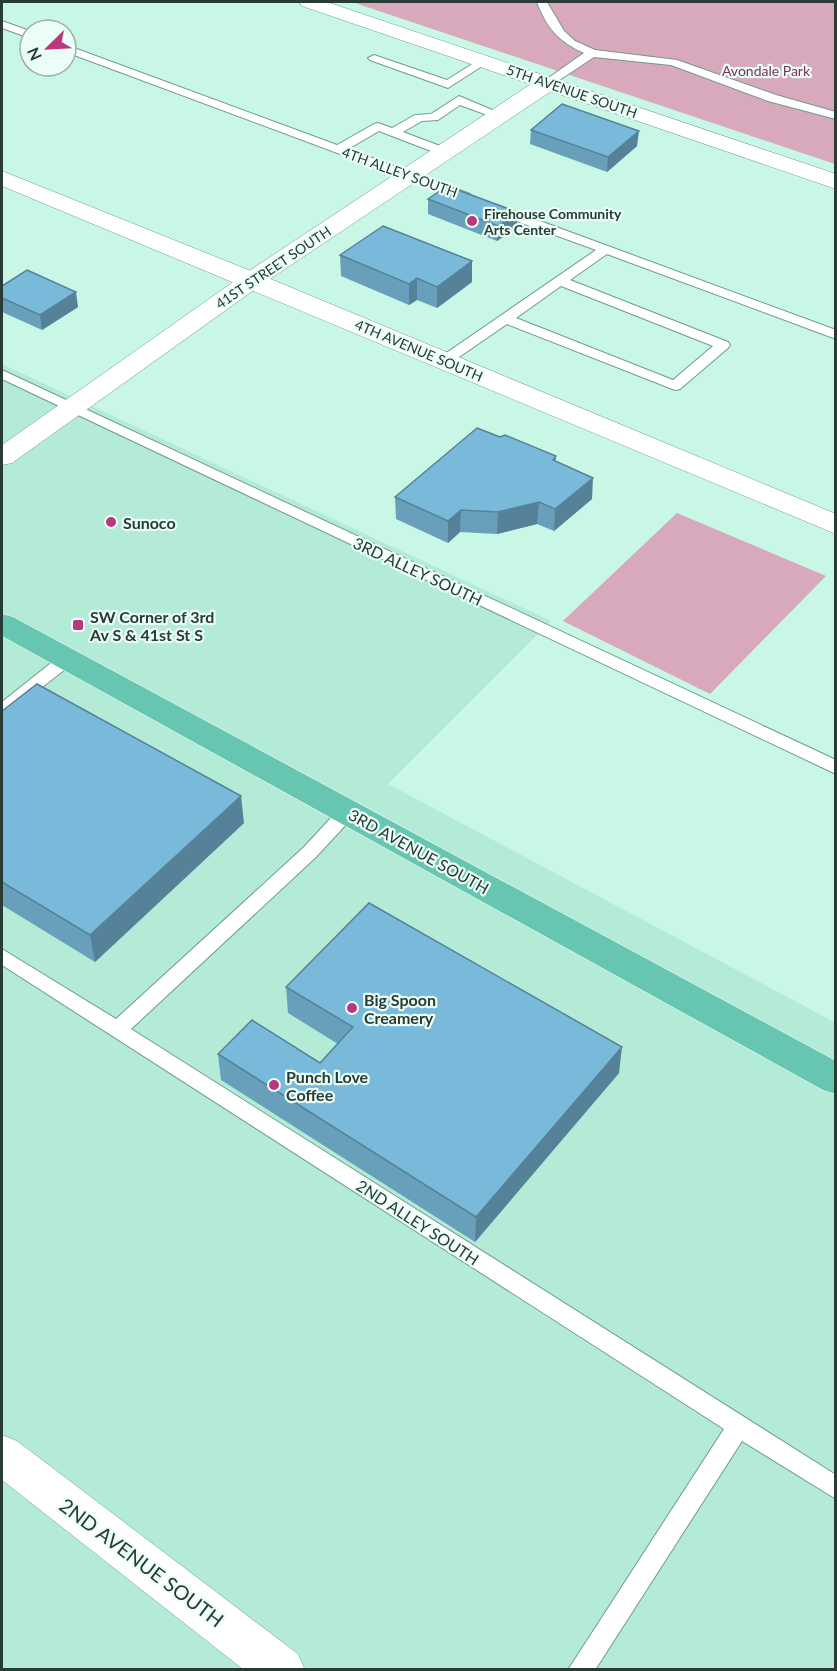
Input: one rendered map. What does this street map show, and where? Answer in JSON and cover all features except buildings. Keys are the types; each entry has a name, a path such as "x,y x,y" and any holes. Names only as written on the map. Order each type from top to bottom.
{"main road":[{"name":"3RD AVENUE SOUTH","path":"2,624 836,1079"}],"street":[{"name":"5TH AVENUE SOUTH","path":"309,2 836,182"},
{"name":"41ST STREET SOUTH","path":"2,458 252,280 548,82"},
{"name":"4TH AVENUE SOUTH","path":"2,178 252,280 836,525"},
{"name":"2ND AVENUE SOUTH","path":"2,1455 282,1670"}],"lane":[{"path":"542,2 559,33 571,43 592,52 620,58 673,62 772,98 836,116"},
{"path":"2,24 18,30"},
{"name":"4TH ALLEY SOUTH","path":"78,52 836,335"},
{"path":"548,82 592,52"},
{"path":"374,58 448,84 459,95 459,100"},
{"path":"448,84 484,61"},
{"path":"394,132 419,118 434,117 459,100"},
{"path":"459,100 498,115"},
{"path":"338,149 378,127 444,152"},
{"path":"444,361 606,249"},
{"path":"505,318 675,386 723,345 560,281"},
{"name":"3RD ALLEY SOUTH","path":"2,374 836,768"},
{"path":"2,710 67,659"},
{"path":"117,1030 310,852 347,812"},
{"name":"2ND ALLEY SOUTH","path":"2,956 836,1488"},
{"path":"580,1670 739,1426"}],"shaded area":[{"path":"2,364 551,621 388,784 836,1023 835,1669 2,1670"}],"green space":[{"name":"Avondale Park","path":"352,2 835,2 835,164"},
{"path":"677,513 826,576 710,694 563,621"}],"place":[{"name":"Firehouse Community Arts Center","path":"472,221"},
{"name":"Sunoco","path":"111,522"},
{"name":"SW Corner of 3rd Av S & 41st St S","path":"78,625"},
{"name":"Big Spoon Creamery","path":"352,1008"},
{"name":"Punch Love Coffee","path":"274,1085"}]}
